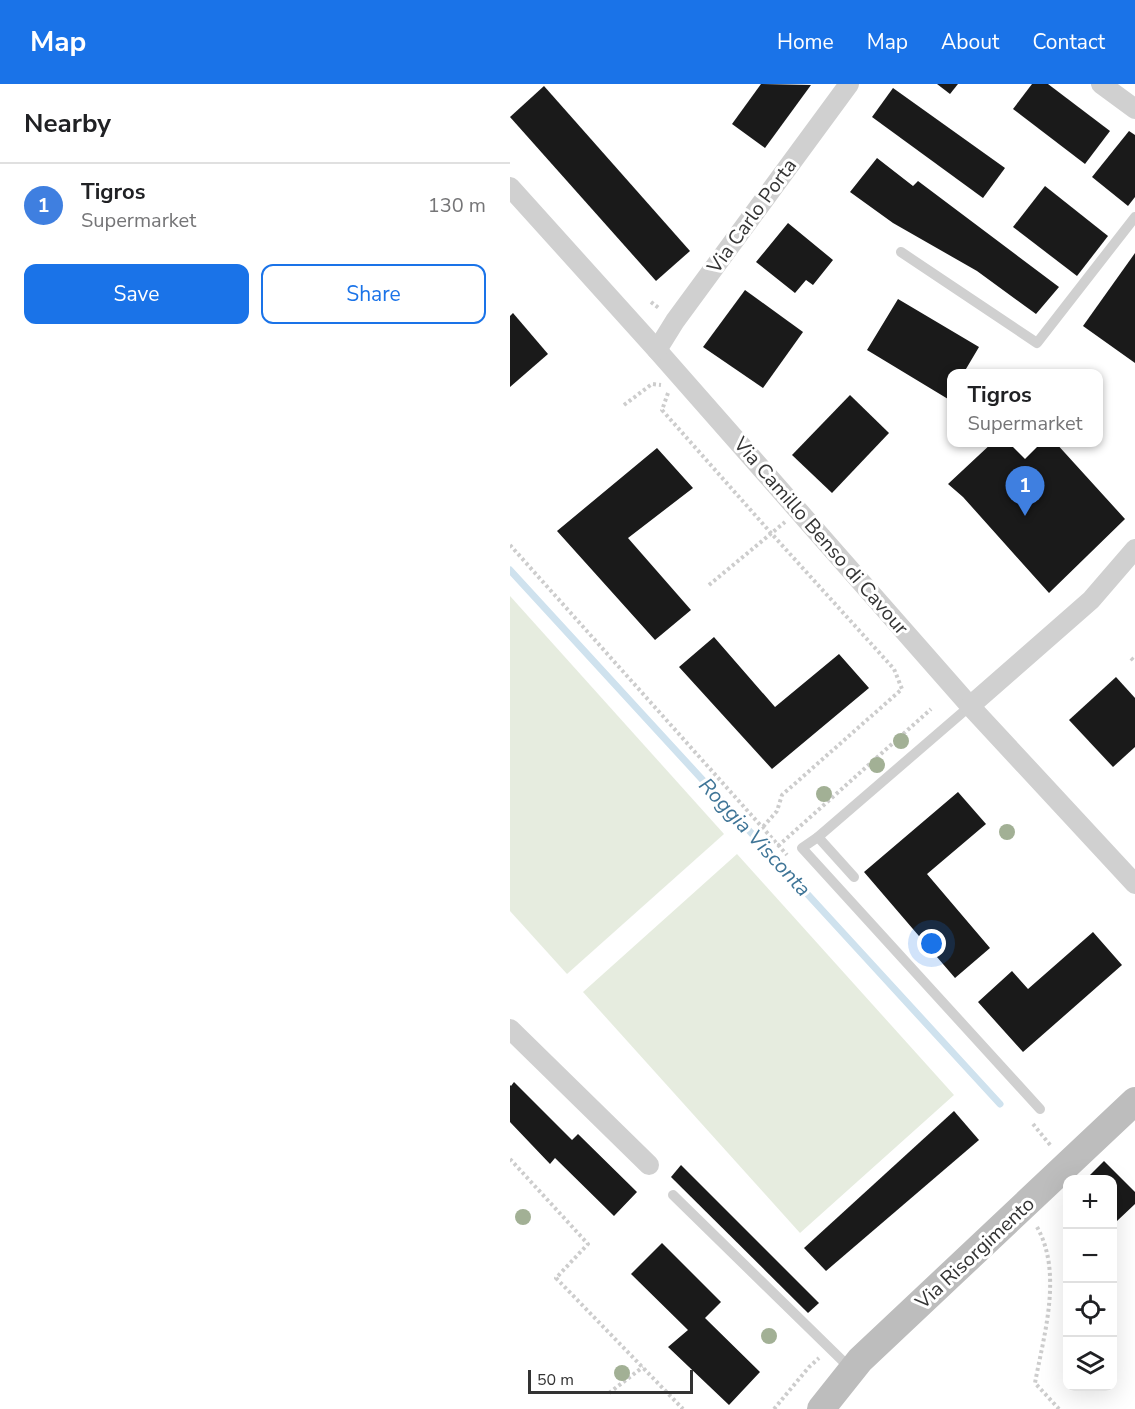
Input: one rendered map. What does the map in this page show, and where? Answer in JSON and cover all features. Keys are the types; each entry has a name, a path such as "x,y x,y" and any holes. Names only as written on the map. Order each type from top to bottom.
{"street":[{"name":"Via Carlo Porta","path":"657,350 675,321 849,84"},
{"path":"1101,84 1135,109"},
{"name":"Via Camillo Benso di Cavour","path":"510,187 657,350 970,706 1135,884"},
{"path":"970,706 1091,600 1135,549"},
{"path":"510,1029 649,1165"},
{"name":"Via Risorgimento","path":"821,1409 860,1360 1135,1101"}],"lane":[{"path":"901,252 1036,343 1135,217"},
{"path":"970,706 818,837 802,848 1040,1109"},
{"path":"818,837 854,877"},
{"path":"674,1195 852,1370"}],"path":[{"path":"624,405 652,384 666,385 669,391 663,410 894,669 902,689 782,795 777,811 762,828"},
{"path":"709,585 798,511"},
{"path":"1131,658 1135,663"},
{"path":"778,846 931,709"},
{"path":"510,1159 588,1244 556,1278 683,1409"},
{"path":"1025,1207 1046,1249 1049,1268 1050,1290 1035,1383 1059,1409"},
{"path":"774,1409 808,1367 830,1348"},
{"path":"609,1393 644,1367"}],"shaded area":[{"path":"510,596 724,834 567,974 510,911"},
{"path":"737,854 954,1095 800,1233 583,992"}],"building":[{"path":"761,84 811,85 765,148 732,124"},
{"path":"937,84 958,84 950,94"},
{"path":"1032,84 1048,84 1110,131 1085,164 1013,109"},
{"path":"544,86 690,251 656,281 510,117"},
{"path":"893,88 1005,168 983,198 872,117"},
{"path":"1129,131 1135,135 1135,197 1128,206 1092,177"},
{"path":"877,158 913,186 918,181 1059,287 1036,314 977,271 893,223 850,192"},
{"path":"1045,186 1108,236 1077,276 1013,227"},
{"path":"788,223 833,260 813,285 806,280 795,293 756,262"},
{"path":"1135,253 1135,363 1083,326"},
{"path":"745,290 803,332 763,388 703,347"},
{"path":"898,299 979,347 966,369 947,369 947,398 867,350"},
{"path":"513,313 548,354 510,387 510,316"},
{"path":"850,395 889,433 832,493 792,455"},
{"path":"988,447 1060,447 1125,519 1049,593 963,497 948,484"},
{"path":"657,448 693,488 628,538 691,610 655,640 557,531"},
{"path":"714,637 775,707 839,654 869,688 772,769 679,667"},
{"path":"1116,677 1135,698 1135,747 1113,767 1069,720"},
{"path":"958,792 986,824 927,874 990,948 955,978 864,872"},
{"path":"1093,932 1122,965 1023,1052 978,1002 1012,971 1028,989"},
{"path":"514,1082 572,1140 578,1134 637,1192 614,1216 555,1158 550,1164 510,1122 510,1085"},
{"path":"954,1111 979,1140 826,1271 804,1248"},
{"path":"1104,1161 1135,1192 1135,1204 1117,1221 1117,1175 1090,1175"},
{"path":"681,1165 819,1303 808,1313 671,1177"},
{"path":"662,1243 721,1302 705,1318 760,1372 729,1405 668,1347 688,1330 631,1274"}],"waterway":[{"name":"Roggia Visconta","path":"510,570 1000,1104"}],"place":[{"name":"Tigros","path":"1025,516"}]}
